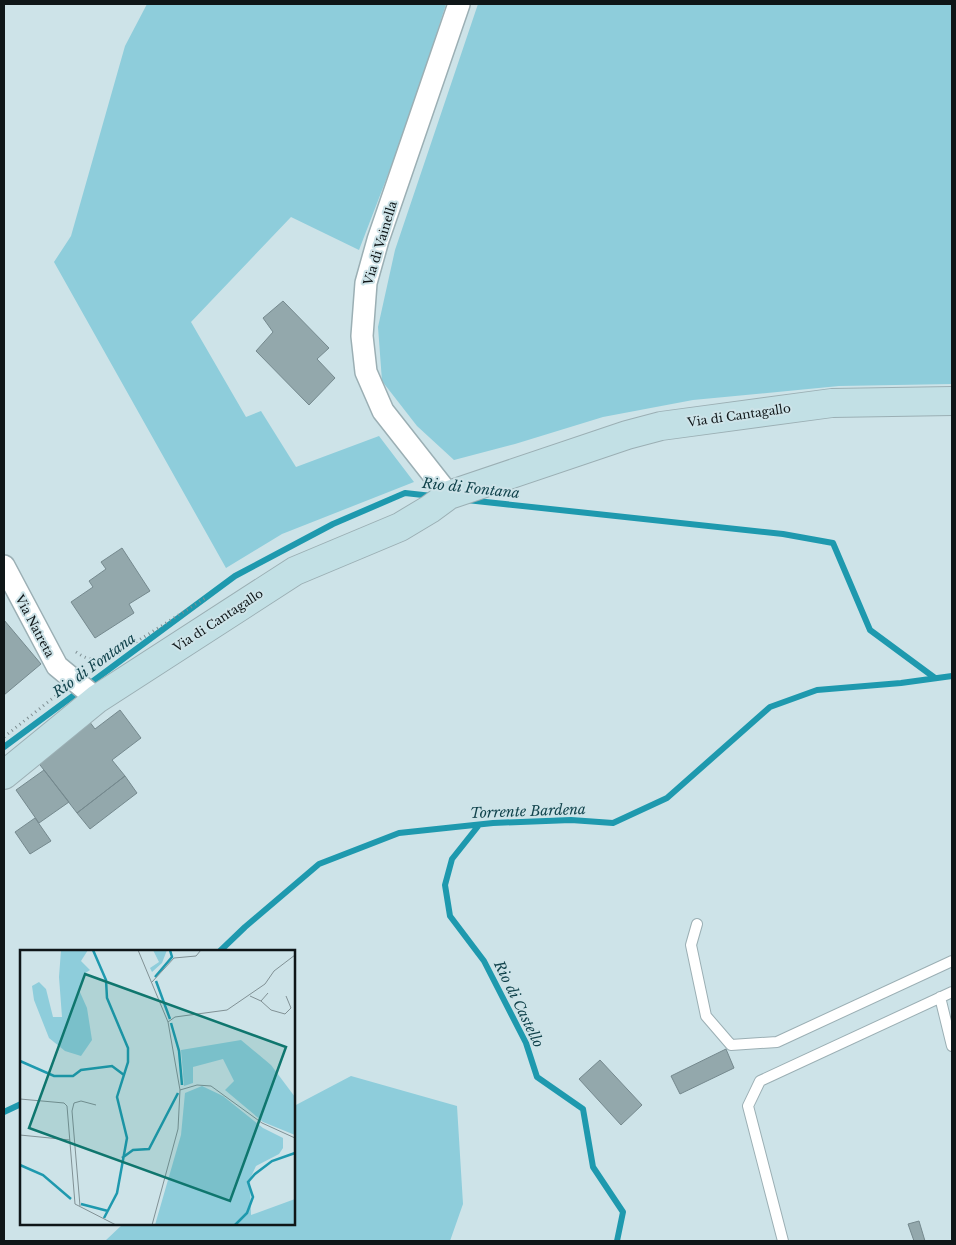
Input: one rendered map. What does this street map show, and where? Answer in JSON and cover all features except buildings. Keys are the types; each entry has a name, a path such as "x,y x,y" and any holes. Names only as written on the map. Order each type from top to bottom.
{"street":[{"name":"Via di Vainella","path":"440,502 383,411 366,372 362,336 366,283 378,240 459,4"},
{"name":"Via di Cantagallo","path":"4,775 96,698 294,570 400,527 440,502 532,466 661,426 832,403 952,400"},
{"name":"Via Natreta","path":"4,566 57,666 96,698"}],"lane":[{"path":"696,924 691,945 706,1016 731,1045 777,1042 952,962"},
{"path":"783,1241 748,1106 760,1081 952,992"},
{"path":"940,997 952,1046"}],"shaded area":[{"path":"147,4 446,4 409,120 359,250 291,217 191,322 246,417 261,411 296,467 379,436 414,482 282,534 226,568 54,262 71,236 125,46"},
{"path":"478,4 952,4 952,384 839,386 693,400 603,417 515,444 454,460 417,426 382,381 378,327 395,250"},
{"path":"351,1076 457,1106 463,1204 450,1241 105,1241 122,1225 295,1225 295,1105"}],"waterway":[{"name":"Rio di Fontana","path":"4,747 235,576 333,524 405,493 432,496"},
{"name":"Rio di Fontana","path":"467,500 783,534 833,543 870,630 935,678"},
{"name":"Torrente Bardena","path":"221,950 319,864 399,833 493,823 571,820 613,823 667,798 770,707 817,690 901,683 952,676"},
{"name":"Rio di Castello","path":"479,825 452,859 445,885 450,916 484,961 526,1043 537,1077 583,1109 593,1167 623,1212 617,1241"},
{"name":"Torrente Bardena","path":"4,1112 20,1104"}]}
